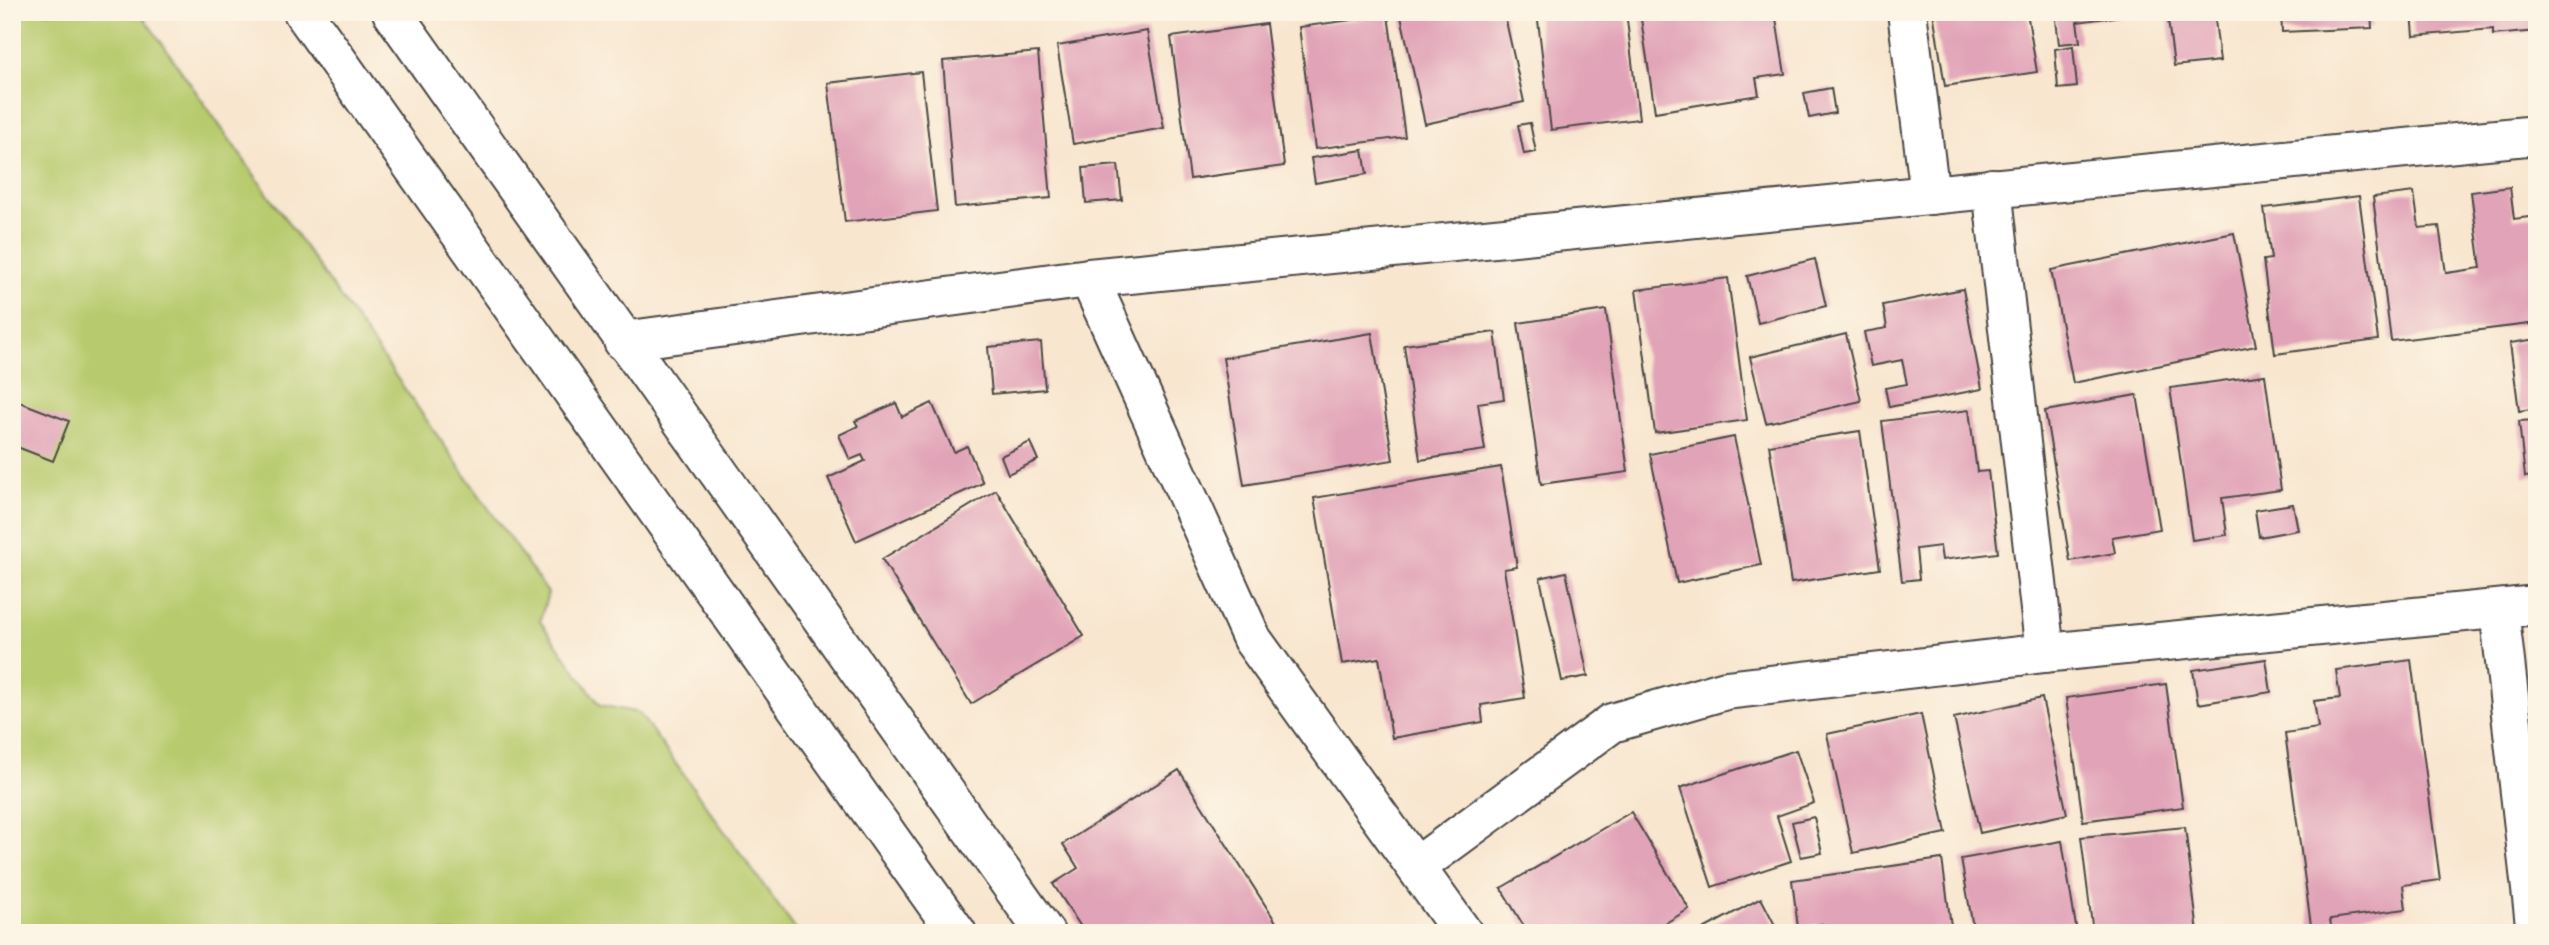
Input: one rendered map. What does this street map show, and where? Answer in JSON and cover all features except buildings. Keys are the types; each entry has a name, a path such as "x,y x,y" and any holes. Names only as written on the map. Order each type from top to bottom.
{"street":[{"path":"303,12 957,933"},
{"path":"392,12 1045,933"},
{"path":"1907,12 1930,195"},
{"path":"623,341 1089,278 2537,135"},
{"path":"1992,188 2045,653"},
{"path":"1089,278 1252,639 1463,933"},
{"path":"1416,867 1612,723 1726,690 2045,653 2537,605"},
{"path":"2499,609 2536,933"}],"green space":[{"path":"12,12 140,12 548,593 540,621 600,705 639,713 798,933 12,933"}]}
